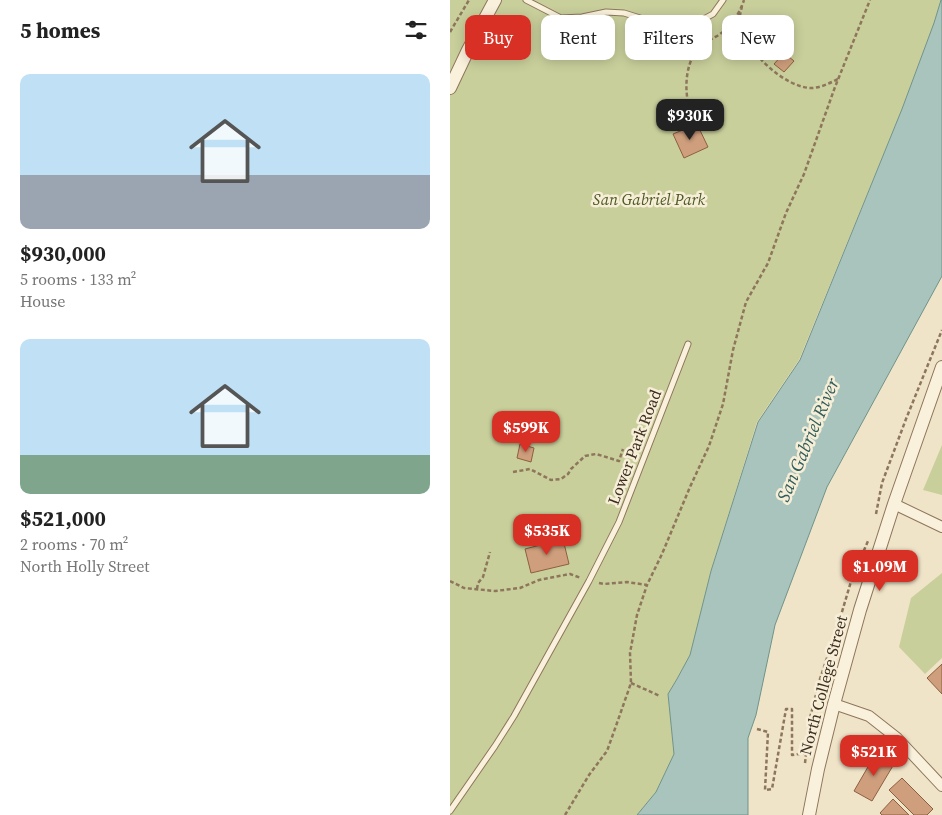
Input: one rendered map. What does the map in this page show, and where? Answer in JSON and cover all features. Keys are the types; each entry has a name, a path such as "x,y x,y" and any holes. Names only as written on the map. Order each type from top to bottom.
{"street":[{"path":"450,88 495,0"},
{"name":"North College Street","path":"810,815 818,769 860,610 894,504 942,367"},
{"path":"894,504 942,526"},
{"path":"834,704 869,716 897,738 942,786"}],"lane":[{"path":"526,0 561,18 582,17 606,12 624,13 672,28 691,26 713,14 723,0"},
{"name":"Lower Park Road","path":"450,811 514,716 589,581 619,522 688,344"}],"path":[{"path":"450,32 469,0"},
{"path":"693,122 688,106 686,87 688,68 695,49 729,27 736,18 744,0"},
{"path":"565,815 606,751 617,723 631,683 630,653 636,615 647,585 708,446 722,404 746,302 768,263 870,0"},
{"path":"742,6 740,21 746,39 760,59 773,71 797,86 812,88 838,79"},
{"path":"513,472 530,469 552,480 562,479 585,456 596,454 619,461 624,449"},
{"path":"477,589 490,552"},
{"path":"450,581 464,588 495,591 520,588 539,580 570,574 582,578"},
{"path":"599,583 627,582 647,585"},
{"path":"631,683 660,696"},
{"path":"757,729 768,732 765,790 772,789 786,709 792,709 792,755 807,753"}],"green space":[{"name":"San Gabriel Park","path":"450,0 941,0 902,109 799,360 757,422 711,571 690,655 668,694 674,754 656,792 637,815 450,815"},
{"path":"942,445 942,495 923,490"},
{"path":"942,573 942,658 925,674 899,647 911,598"}],"water":[{"name":"San Gabriel River","path":"941,0 942,276 827,487 775,625 756,715 748,738 748,815 637,815 656,792 674,754 668,694 690,655 711,571 758,422 800,360 902,109"}],"building":[{"path":"778,60 794,61 784,72 774,64"},
{"path":"697,124 708,147 684,158 673,134"},
{"path":"520,444 534,448 531,462 517,458"},
{"path":"563,539 569,564 531,573 525,549"},
{"path":"942,664 942,694 927,678"},
{"path":"876,753 894,764 872,801 854,791"},
{"path":"902,778 933,809 927,815 914,815 889,790"},
{"path":"893,799 909,815 882,815 880,813"}]}
